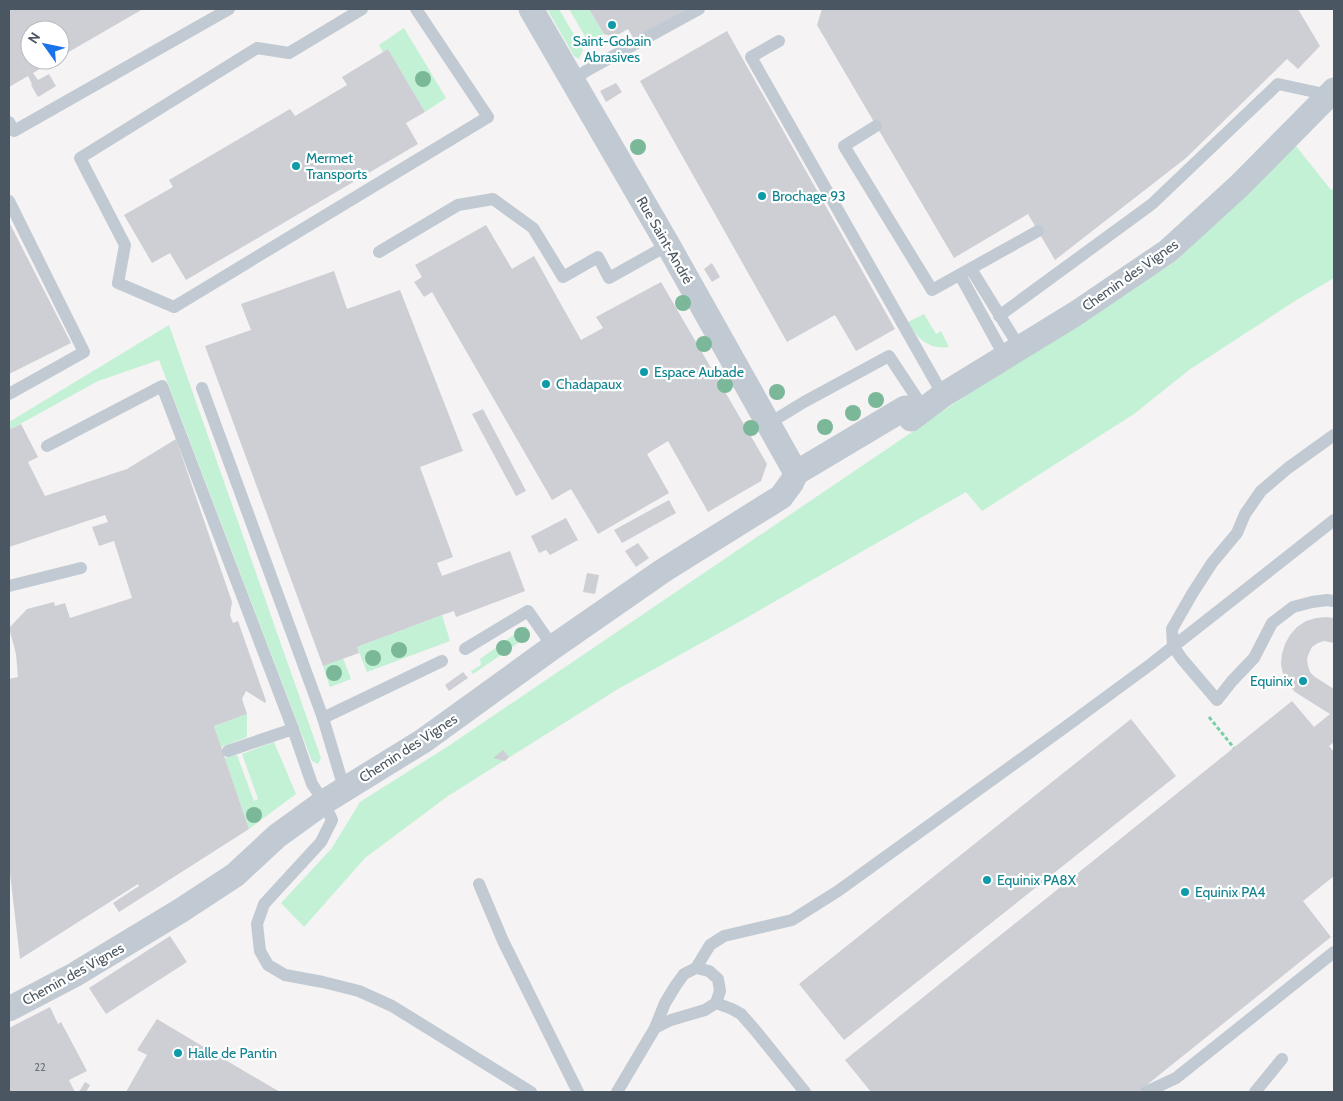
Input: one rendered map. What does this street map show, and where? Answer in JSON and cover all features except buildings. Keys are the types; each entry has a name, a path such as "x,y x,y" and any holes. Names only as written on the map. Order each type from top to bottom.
{"street":[{"name":"Rue Saint-André","path":"531,9 668,245 796,473"},
{"name":"Chemin des Vignes","path":"10,1006 74,975 180,911 235,875 277,836 324,802 423,741 664,570 781,497 796,473 905,408 934,402 1074,314 1168,251 1239,186 1332,93"}],"lane":[{"path":"9,122 14,131 229,9"},
{"path":"362,9 289,53 257,48 80,158 125,245 118,283 174,307 488,117 416,9"},
{"path":"573,80 699,9"},
{"path":"779,40 751,57 934,402"},
{"path":"999,316 1152,204 1278,84 1332,93"},
{"path":"876,126 844,146 932,290 1038,231"},
{"path":"379,252 458,204 493,199 533,228 563,277 598,257 609,278 668,245"},
{"path":"9,201 84,352 9,394"},
{"path":"966,272 999,316 1012,353"},
{"path":"966,272 1012,353"},
{"path":"768,424 804,402 889,356 934,402"},
{"path":"47,446 162,386 293,729 312,784 324,802 332,820 321,842 264,904 257,924 260,951 268,964 285,974 359,991 392,1006 531,1092"},
{"path":"202,388 323,718 346,789"},
{"path":"1334,435 1288,468 1261,491 1245,514 1237,533 1212,563 1172,629 1174,646 1182,659 1217,700 1254,658 1272,623 1293,607 1312,602 1334,601"},
{"path":"617,1092 655,1028 665,1003 676,985 684,974 696,968 710,945 724,936 792,920 838,891 1174,646 1334,520"},
{"path":"9,586 81,568"},
{"path":"465,649 528,611 553,647"},
{"path":"323,718 442,661"},
{"path":"228,751 293,729"},
{"path":"479,884 503,941 578,1092"},
{"path":"1146,1092 1176,1078 1334,952"},
{"path":"655,1028 672,1020 705,1010 716,1003 720,991 718,979 709,971 696,968"},
{"path":"716,1003 741,1014 805,1092"},
{"path":"1255,1092 1282,1059"}],"green space":[{"path":"547,9 559,9 583,50 579,59 574,56"},
{"path":"569,9 589,9 604,34 589,43"},
{"path":"404,28 446,98 425,112 388,49 383,52 379,45"},
{"path":"1296,146 1331,190 1334,188 1334,278 1298,299 1189,370 1134,414 982,511 966,492 618,689 448,796 365,858 304,927 281,903 332,848 360,802 450,745 977,388 1176,261"},
{"path":"924,314 936,334 941,331 949,347 930,345 916,334 908,322"},
{"path":"169,325 321,758 318,764 312,761 159,360 98,381 11,429 9,422"},
{"path":"442,615 450,641 367,672 357,647"},
{"path":"526,626 530,635 473,674 471,671 481,665 480,659"},
{"path":"343,658 351,679 330,687 323,666"},
{"path":"247,714 247,737 221,747 214,726"},
{"path":"274,742 296,794 249,829 225,758 237,755 254,801 258,799 242,754"}],"place":[{"name":"Saint-Gobain Abrasives","path":"612,25"},
{"name":"Mermet Transports","path":"296,166"},
{"name":"Brochage 93","path":"762,196"},
{"name":"Espace Aubade","path":"644,372"},
{"name":"Chadapaux","path":"546,384"},
{"name":"Equinix","path":"1303,681"},
{"name":"Equinix PA8X","path":"987,880"},
{"name":"Equinix PA4","path":"1185,892"},
{"name":"Halle de Pantin","path":"178,1053"}]}
